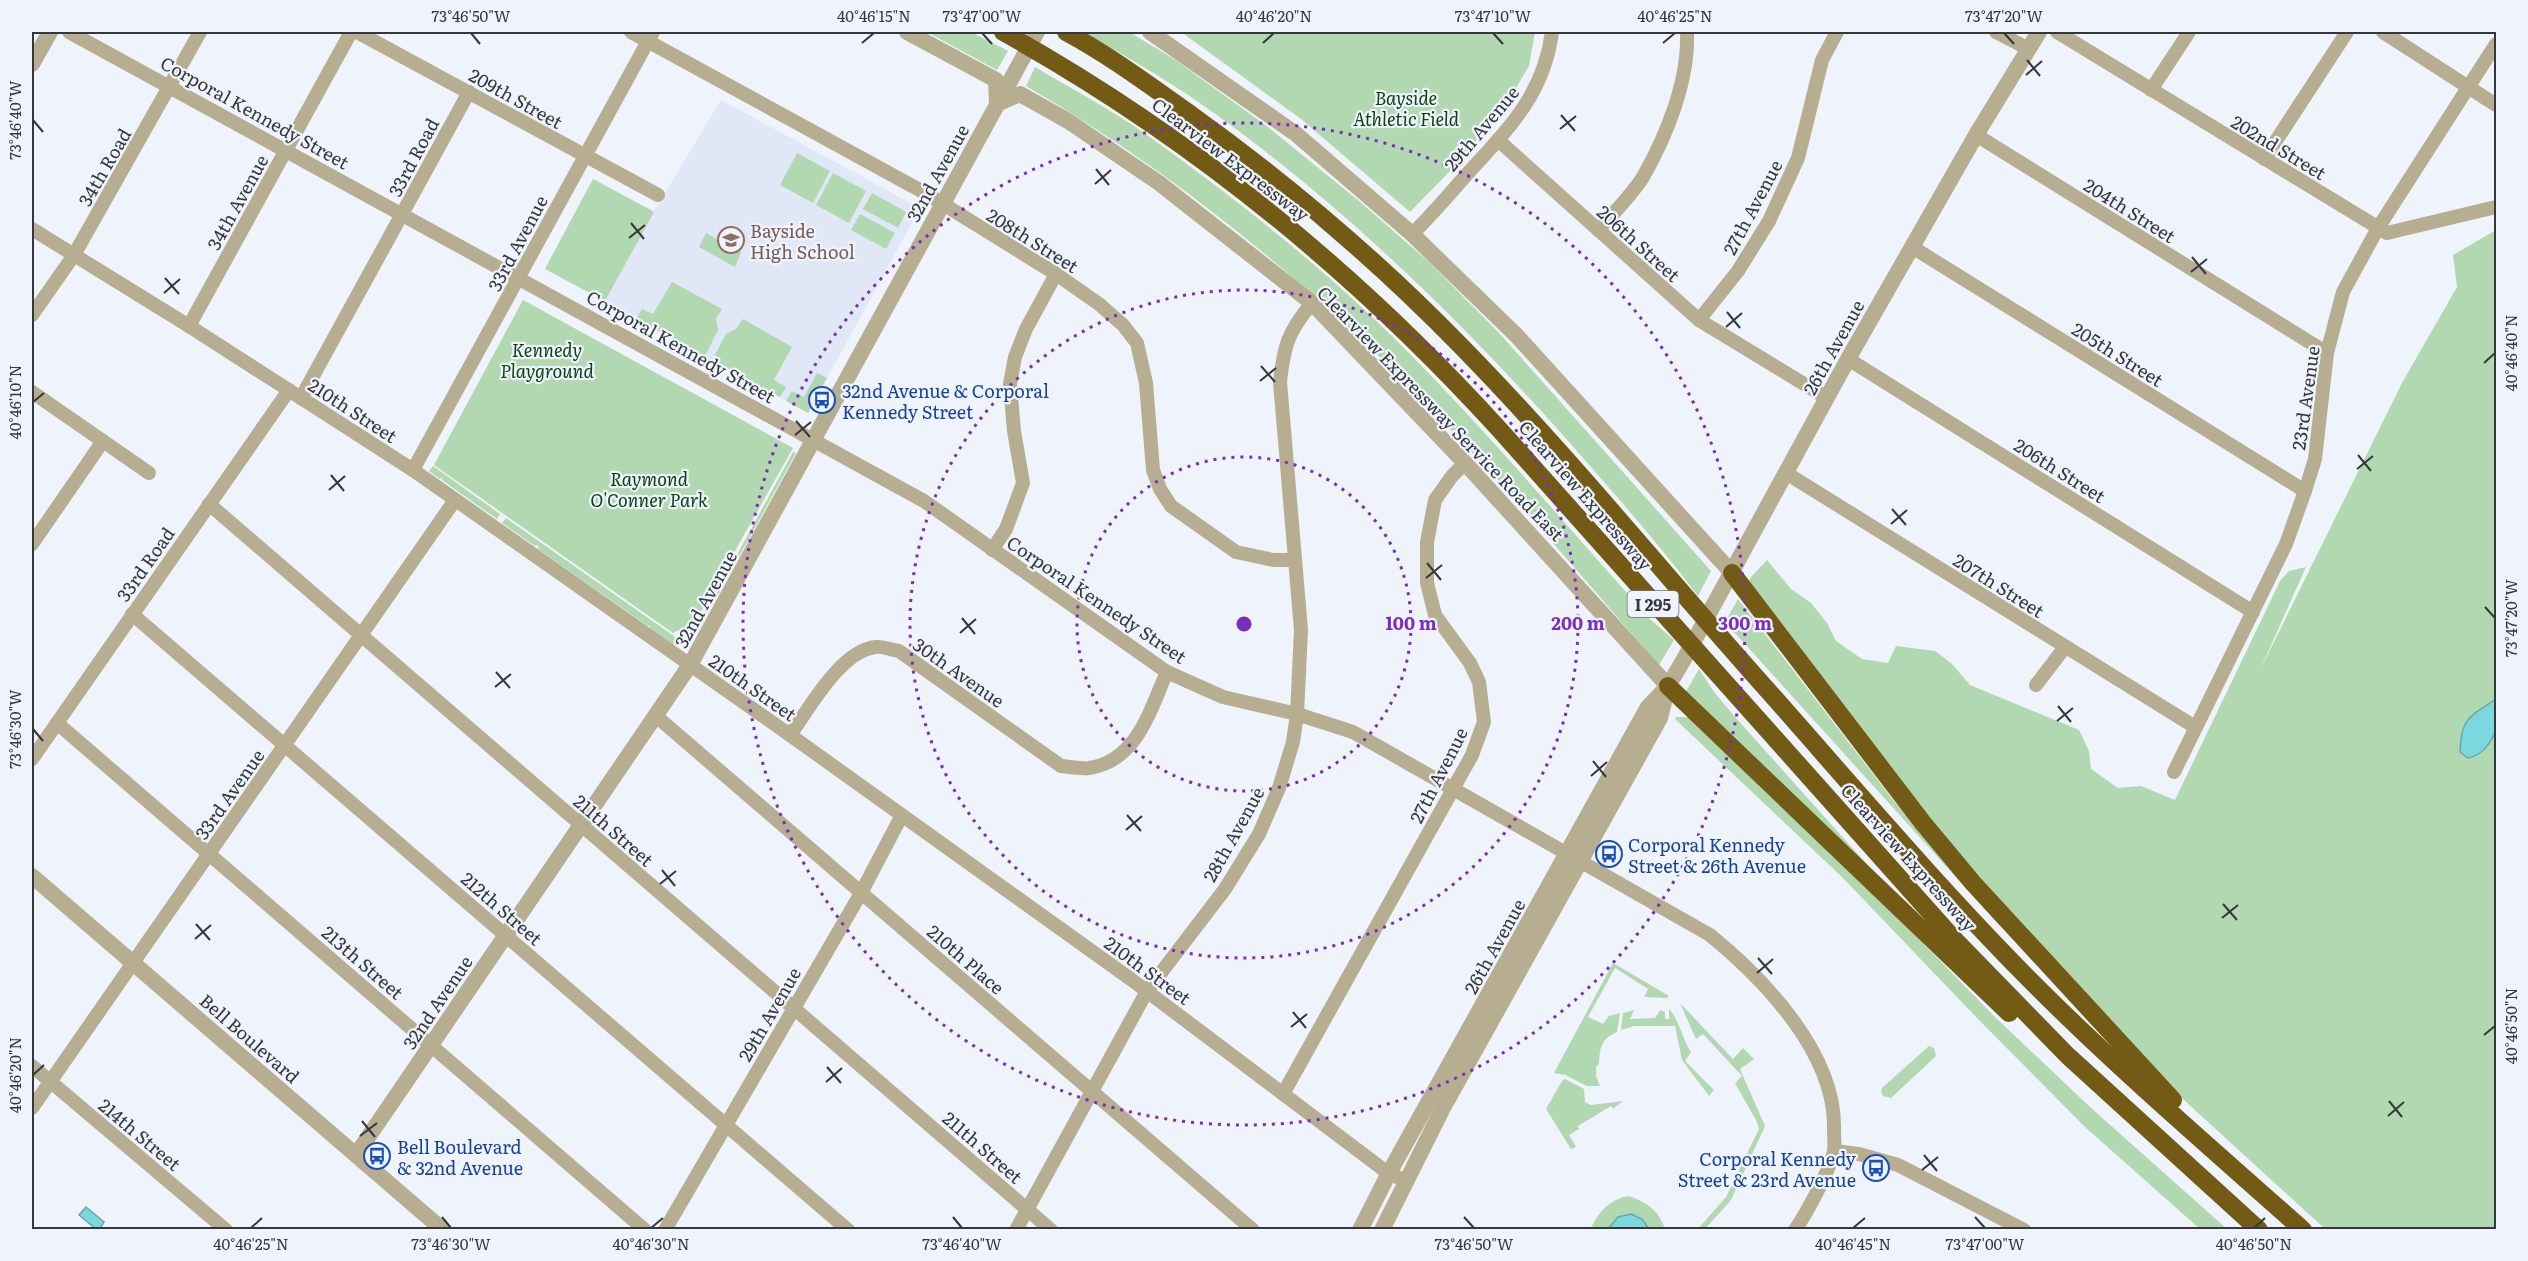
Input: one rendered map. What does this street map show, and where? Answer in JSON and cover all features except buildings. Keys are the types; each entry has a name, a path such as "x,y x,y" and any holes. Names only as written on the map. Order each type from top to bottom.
{"highway":[{"name":"Clearview Expressway","path":"1003,32 1067,68 1192,151 1276,217 1383,309 1441,366 1499,429 1984,971 2067,1055 2259,1230"},
{"name":"Clearview Expressway","path":"1066,32 1144,81 1230,143 1328,221 1458,342 2020,970 2146,1091 2303,1230"},
{"path":"1732,573 1923,823 1973,883 2140,1066 2303,1230"},
{"path":"1668,686 2040,1043 2251,1230"}],"street":[{"path":"32,64 50,32"},
{"name":"Corporal Kennedy Street","path":"69,32 924,501 1167,672 1223,697 1297,714 1353,732 1710,935 1733,954 1783,1007 1806,1040 1827,1079 1835,1112 1834,1151"},
{"name":"34th Road","path":"32,315 74,255 200,32"},
{"name":"34th Avenue","path":"189,326 351,32"},
{"name":"209th Street","path":"357,32 658,195"},
{"name":"208th Street","path":"631,32 650,36 942,204 1056,274 1115,318 1137,343 1146,383 1153,470 1160,489 1171,506 1236,552 1273,560 1293,560"},
{"path":"907,32 996,80 997,104"},
{"name":"32nd Avenue","path":"356,1155 690,665 1037,32"},
{"path":"1150,32 1296,135 1412,234 1517,336 1732,573"},
{"name":"29th Avenue","path":"1412,234 1527,105 1540,81 1549,55 1552,32"},
{"path":"1598,231 1642,179 1663,136 1680,84 1687,32"},
{"name":"27th Avenue","path":"1699,320 1738,271 1769,221 1798,158 1822,60 1837,32"},
{"path":"1996,32 2029,49"},
{"name":"26th Avenue","path":"1382,1230 1405,1181 1574,858 1648,707 1668,686 1683,661 1848,359 1976,135 2039,32"},
{"name":"202nd Street","path":"2057,32 2378,228"},
{"path":"2151,90 2189,32"},
{"path":"2264,159 2347,32"},
{"path":"2383,32 2496,105"},
{"name":"33rd Avenue","path":"413,470 650,36"},
{"name":"23rd Avenue","path":"2174,772 2194,727 2286,544 2305,491 2315,459 2327,353 2343,292 2378,228 2496,44"},
{"name":"33rd Road","path":"32,759 208,504 295,394 403,214 469,92"},
{"name":"Clearview Expressway Service Road East","path":"997,104 1020,94 1068,121 1159,183 1312,303 1465,462 1668,686"},
{"name":"204th Street","path":"1976,135 2327,353"},
{"name":"206th Street","path":"1498,140 1699,320 1827,398"},
{"path":"2378,228 2387,233 2496,207"},
{"name":"210th Street","path":"32,229 189,326 413,470 902,815 1147,991 1389,1173 1405,1181"},
{"name":"205th Street","path":"1912,247 2305,491"},
{"path":"992,550 1006,529 1023,483 1014,431 1010,384 1015,357 1026,329 1056,274"},
{"name":"28th Avenue","path":"1016,1230 1147,991 1225,889 1259,834 1280,788 1293,742 1297,714 1301,630 1293,560 1280,382 1284,346 1297,321 1312,303"},
{"name":"206th Street","path":"1848,359 2253,612"},
{"path":"32,392 149,473"},
{"path":"32,544 103,441"},
{"name":"27th Avenue","path":"1283,1094 1472,755 1484,722 1479,682 1470,663 1436,615 1427,583 1427,542 1436,500 1452,476 1465,462"},
{"name":"207th Street","path":"1786,473 2194,727"},
{"name":"33rd Avenue","path":"32,1108 455,500"},
{"name":"211th Street","path":"208,504 1052,1230"},
{"name":"212th Street","path":"132,614 848,1230"},
{"name":"30th Avenue","path":"790,735 842,665 858,653 876,646 899,651 1061,766 1095,767 1104,765 1124,753 1140,733 1167,672"},
{"path":"2036,685 2065,647"},
{"name":"210th Place","path":"656,716 1254,1230"},
{"name":"213th Street","path":"57,723 645,1230"},
{"name":"29th Avenue","path":"665,1230 861,893 902,815"},
{"name":"26th Avenue","path":"1360,1230 1389,1173 1574,858"},
{"name":"Bell Boulevard","path":"32,876 442,1230"},
{"name":"214th Street","path":"32,1066 226,1230"},
{"path":"1795,1230 1815,1194 1834,1151 1859,1154 1899,1165 2024,1230"}],"shaded area":[{"name":"Bayside High School","path":"721,100 920,208 808,413 545,269 593,179 654,211"}],"green space":[{"path":"927,32 971,32 1008,51 997,70"},
{"path":"1085,32 1129,32 1174,59 1268,127 1429,262 1500,334 1711,571 1698,596 1636,518 1528,396 1394,261 1347,219 1248,138 1197,101"},
{"name":"Bayside Athletic Field","path":"1181,32 1535,32 1529,66 1504,108 1449,172 1410,212 1301,119"},
{"path":"1035,67 1106,108 1179,158 1303,255 1362,307 1490,438 1650,619 1674,640 1659,665 1510,494 1393,370 1276,263 1196,199 1070,112 1026,86"},
{"path":"797,153 830,171 813,203 780,185"},
{"path":"833,173 866,191 849,223 816,205"},
{"path":"593,179 654,212 605,301 545,269"},
{"path":"872,193 906,212 898,228 863,209"},
{"path":"860,214 895,233 886,249 851,230"},
{"path":"2496,230 2496,1229 2325,1229 2149,1068 1945,841 1746,588 1751,577 1767,560 1791,589 1811,603 1827,623 1836,641 1862,659 1888,663 1896,646 1935,651 1952,664 1970,685 2079,730 2089,751 2091,769 2118,788 2141,786 2175,800 2280,581 2289,571 2306,567 2260,670 2402,383 2457,287 2453,255"},
{"path":"706,233 741,252 735,267 699,247"},
{"path":"672,282 722,309 716,319 718,330 705,356 636,319 642,309 653,314"},
{"name":"Raymond O'Conner Park","path":"523,300 793,448 690,631 673,633 434,465"},
{"path":"743,319 792,347 774,380 786,387 780,397 712,360 726,334 736,329"},
{"path":"817,373 827,378 808,413 786,401 792,391 804,397"},
{"path":"793,452 796,453 697,633 695,632"},
{"path":"433,466 500,514 497,519 442,480 442,477 440,479 429,471"},
{"path":"506,518 678,639 674,645 650,628 651,626 538,549 539,546 535,546 502,523"},
{"path":"1738,599 1893,800 2000,922 2000,926 1725,622"},
{"path":"1699,669 1714,692 1736,718 1916,919 1684,695"},
{"path":"1676,717 1690,717 1907,927 1994,1016 2090,1107 2227,1229 2200,1229 2085,1127 1843,878 1675,719"},
{"path":"1613,963 1669,996 1667,998 1644,997 1648,989 1615,968 1588,1017 1603,1024 1609,1016 1620,1013 1617,1032 1605,1041 1601,1048 1599,1064 1596,1067 1596,1076 1600,1086 1587,1086 1565,1075 1554,1073"},
{"path":"1680,1003 1733,1059 1743,1048 1754,1059 1740,1069 1765,1126 1731,1200 1705,1229 1698,1229 1726,1197 1759,1129 1735,1083 1742,1076 1703,1034 1696,1039"},
{"path":"1669,1009 1691,1052 1685,1061 1714,1090 1709,1096 1682,1060 1675,1026 1634,1026 1621,1030 1623,1013 1634,1010 1630,1019 1655,1018 1660,1010 1665,1012 1665,1019 1669,1019"},
{"path":"1929,1046 1934,1048 1936,1056 1891,1098 1883,1096 1882,1088"},
{"path":"1565,1079 1584,1089 1585,1102 1591,1105 1623,1101 1613,1109 1611,1106 1578,1126 1579,1129 1569,1135 1576,1147 1571,1149 1546,1109"},
{"path":"1629,1196 1652,1208 1665,1229 1590,1230 1605,1207"}],"water":[{"path":"2496,699 2498,714 2494,734 2482,751 2468,758 2460,752 2462,731 2473,714"},
{"path":"86,1207 104,1222 100,1229 96,1229 79,1215"},
{"path":"1631,1214 1642,1219 1649,1229 1608,1229 1618,1217"}],"place":[{"name":"Bayside High School","path":"731,240"},
{"name":"32nd Avenue & Corporal Kennedy Street","path":"822,400"},
{"name":"Corporal Kennedy Street & 26th Avenue","path":"1609,854"},
{"name":"Bell Boulevard & 32nd Avenue","path":"377,1156"},
{"name":"Corporal Kennedy Street & 23rd Avenue","path":"1876,1168"}],"park label":[{"name":"Kennedy Playground","path":"547,359"}]}
